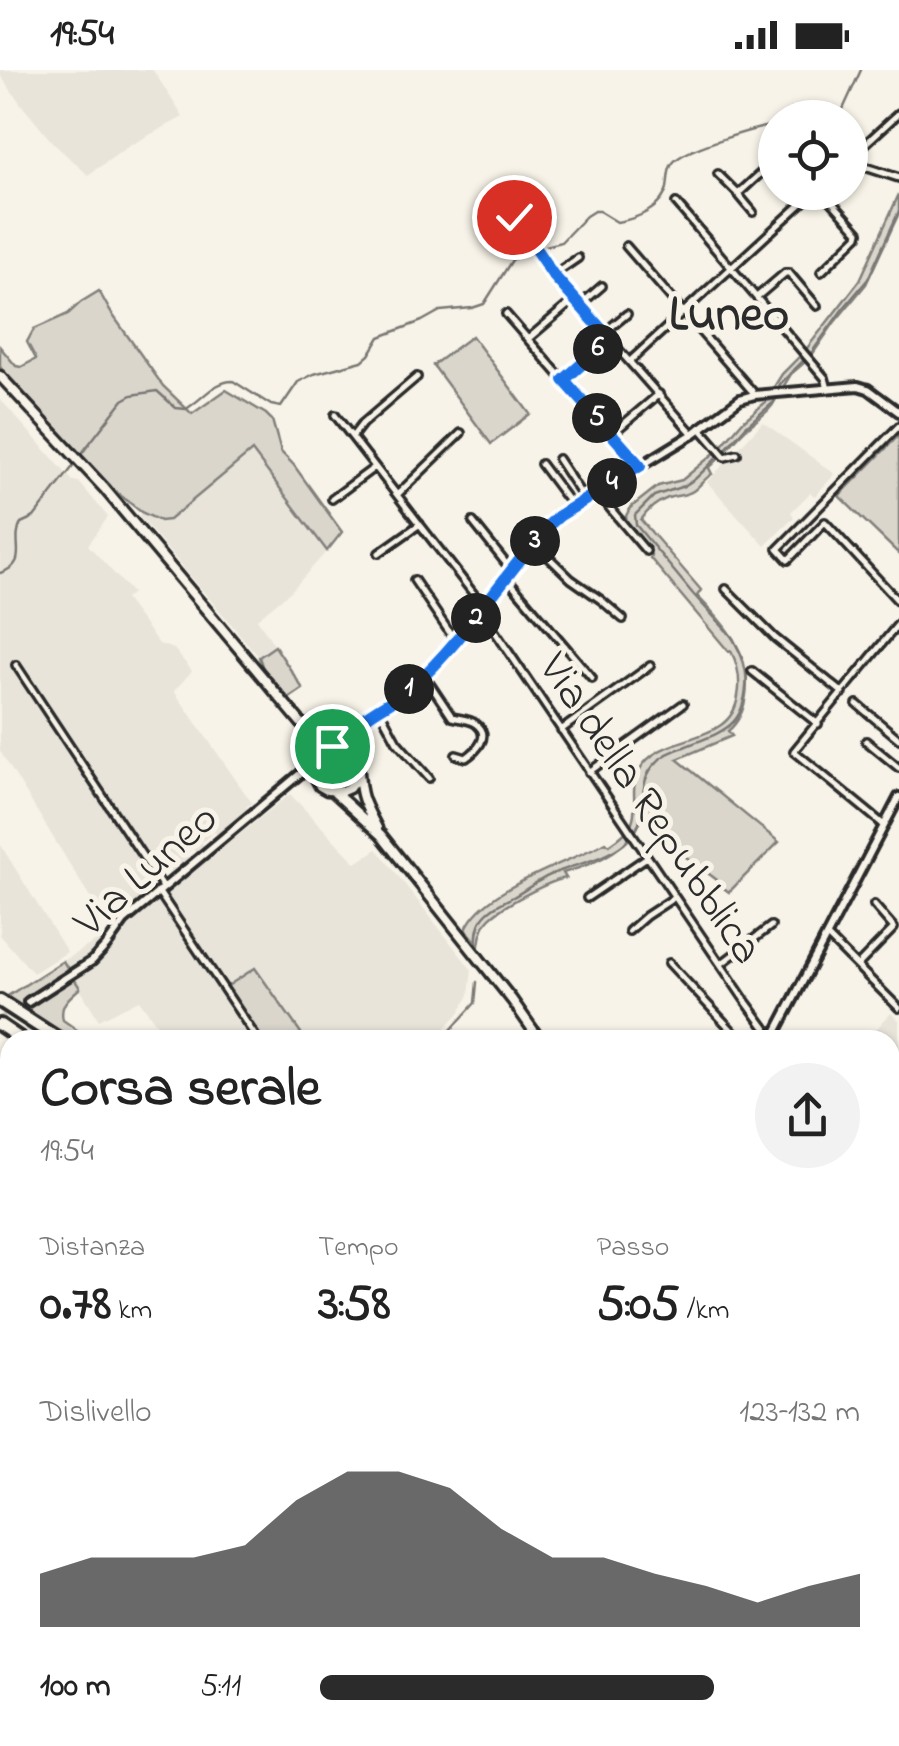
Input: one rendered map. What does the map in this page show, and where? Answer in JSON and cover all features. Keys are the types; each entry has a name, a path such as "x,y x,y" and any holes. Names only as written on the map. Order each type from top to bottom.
{"highway":[{"path":"0,1001 45,1030"}],"main road":[{"path":"0,376 70,450 307,730 312,741 312,773 316,782 334,792 381,835 533,1030"},
{"path":"307,730 349,749 358,761 367,808 381,835"},
{"path":"314,760 323,749 334,745"},
{"path":"334,792 349,788 358,776"}],"street":[{"path":"868,143 899,113"},
{"path":"868,167 899,178"},
{"path":"718,174 753,212"},
{"path":"738,194 758,176"},
{"path":"676,203 825,378 828,389"},
{"path":"630,361 795,210"},
{"path":"821,272 858,236 859,232 839,210"},
{"path":"514,217 553,275 659,394 722,453 737,454"},
{"path":"626,246 754,395"},
{"path":"553,275 578,258"},
{"path":"757,297 788,273 817,306"},
{"path":"528,339 602,286"},
{"path":"506,314 640,466"},
{"path":"605,332 627,314"},
{"path":"564,380 610,339"},
{"path":"352,437 417,377"},
{"path":"334,745 424,675 456,642 550,524 696,431 732,403 754,395 862,386 899,412"},
{"path":"612,434 659,394"},
{"name":"Via della Repubblica","path":"335,415 483,609 589,772 768,1030"},
{"path":"824,522 788,560 778,550 899,426"},
{"path":"397,495 461,433"},
{"path":"558,459 585,500"},
{"path":"541,464 573,507"},
{"path":"332,500 375,467"},
{"path":"596,492 646,551"},
{"path":"816,512 899,602"},
{"path":"474,522 509,574 592,678"},
{"path":"379,553 420,524"},
{"path":"534,542 571,580 622,619"},
{"path":"414,580 456,642"},
{"path":"726,589 776,638 843,693"},
{"path":"884,825 794,750 899,624"},
{"path":"16,665 252,1030"},
{"path":"561,730 650,666"},
{"path":"752,671 818,724"},
{"path":"424,675 452,717 472,722 481,730 478,748 466,758 456,755"},
{"path":"589,772 683,704"},
{"path":"857,704 899,739"},
{"path":"380,708 397,742 429,778"},
{"path":"349,749 349,736 356,726"},
{"path":"866,741 899,768"},
{"name":"Via Luneo","path":"28,1002 92,961 122,924 160,889 299,777 314,760"},
{"path":"299,777 316,782"},
{"path":"777,1030 899,798"},
{"path":"587,898 648,857"},
{"path":"629,931 675,896"},
{"path":"857,966 894,928 874,905"},
{"path":"722,964 771,926"},
{"path":"827,936 899,1008"},
{"path":"670,963 732,1030"}],"shaded area":[{"path":"0,70 153,70 183,117 129,146 88,175 53,143"},
{"path":"899,194 899,213 866,284 810,358 791,374 782,389 772,390 860,280"},
{"path":"99,291 163,386 192,414 226,390 272,420 281,452 342,532 327,551 252,451 169,520 160,521 141,512 109,486 0,367 0,347 16,366 36,359 27,342 34,329 68,314"},
{"path":"472,336 530,414 491,444 433,365"},
{"path":"0,399 108,517 88,545 132,593 125,599 159,644 174,649 192,671 174,691 252,803 246,807 249,812 220,836 214,832 202,842 204,848 199,853 192,849 186,854 189,860 171,874 160,873 148,882 151,890 107,925 0,751"},
{"path":"776,399 709,468 712,474 687,494 660,502 641,520 701,590 697,596 726,628 745,666 745,700 738,720 728,731 732,736 677,759 779,842 729,892 651,831 645,810 633,834 613,852 563,873 566,878 528,894 492,916 479,945 466,929 475,914 528,878 622,836 633,818 635,781 649,758 662,749 709,732 733,712 739,684 731,651 650,558 627,524 626,516 630,508 658,486 682,480 718,450 742,422 767,401"},
{"path":"763,422 835,474 815,496 810,493 791,512 794,517 765,546 707,482"},
{"path":"899,435 899,554 839,496"},
{"path":"252,451 327,551 291,591 257,619 275,646 259,657 139,516 141,512 169,520 176,516"},
{"path":"275,646 303,689 288,699 263,669 259,657"},
{"path":"290,794 356,863 377,849 472,970 469,995 443,1030 161,1030 139,1000 99,1020 63,961 139,915"},
{"path":"0,844 67,952 33,973 0,935"},
{"path":"63,961 80,988 64,1005 63,1020 77,1030 58,1030 6,997"},
{"path":"255,968 299,1030 255,1030 226,987"},
{"path":"891,1013 899,1020 899,1030 875,1030"}],"waterway":[{"path":"847,100 861,70"},
{"path":"79,457 123,400 132,395 157,391 176,408 186,409 214,387 233,381 271,405 281,407 298,382 362,361 380,337 440,311 484,304 512,260 527,251 561,242 594,211 617,222 647,212 664,195 669,172 677,159 758,129"},
{"path":"743,658 733,638 636,525 635,515 654,496 695,479 774,402 780,384 812,352 868,279 899,211"},
{"path":"0,573 15,564 21,523 34,517 75,464"},
{"path":"476,949 480,922 492,909 548,876 601,857 633,835 639,824 649,771 666,755 732,724 743,705 747,674"},
{"path":"451,1030 475,1003 477,982"}],"tunnel":[{"path":"0,1019 28,1002"}],"district":[{"name":"Luneo","path":"729,311"}],"route":[{"path":"332,746 424,675 464,632 550,524 640,466 564,380 610,339 553,275 514,217"}]}
